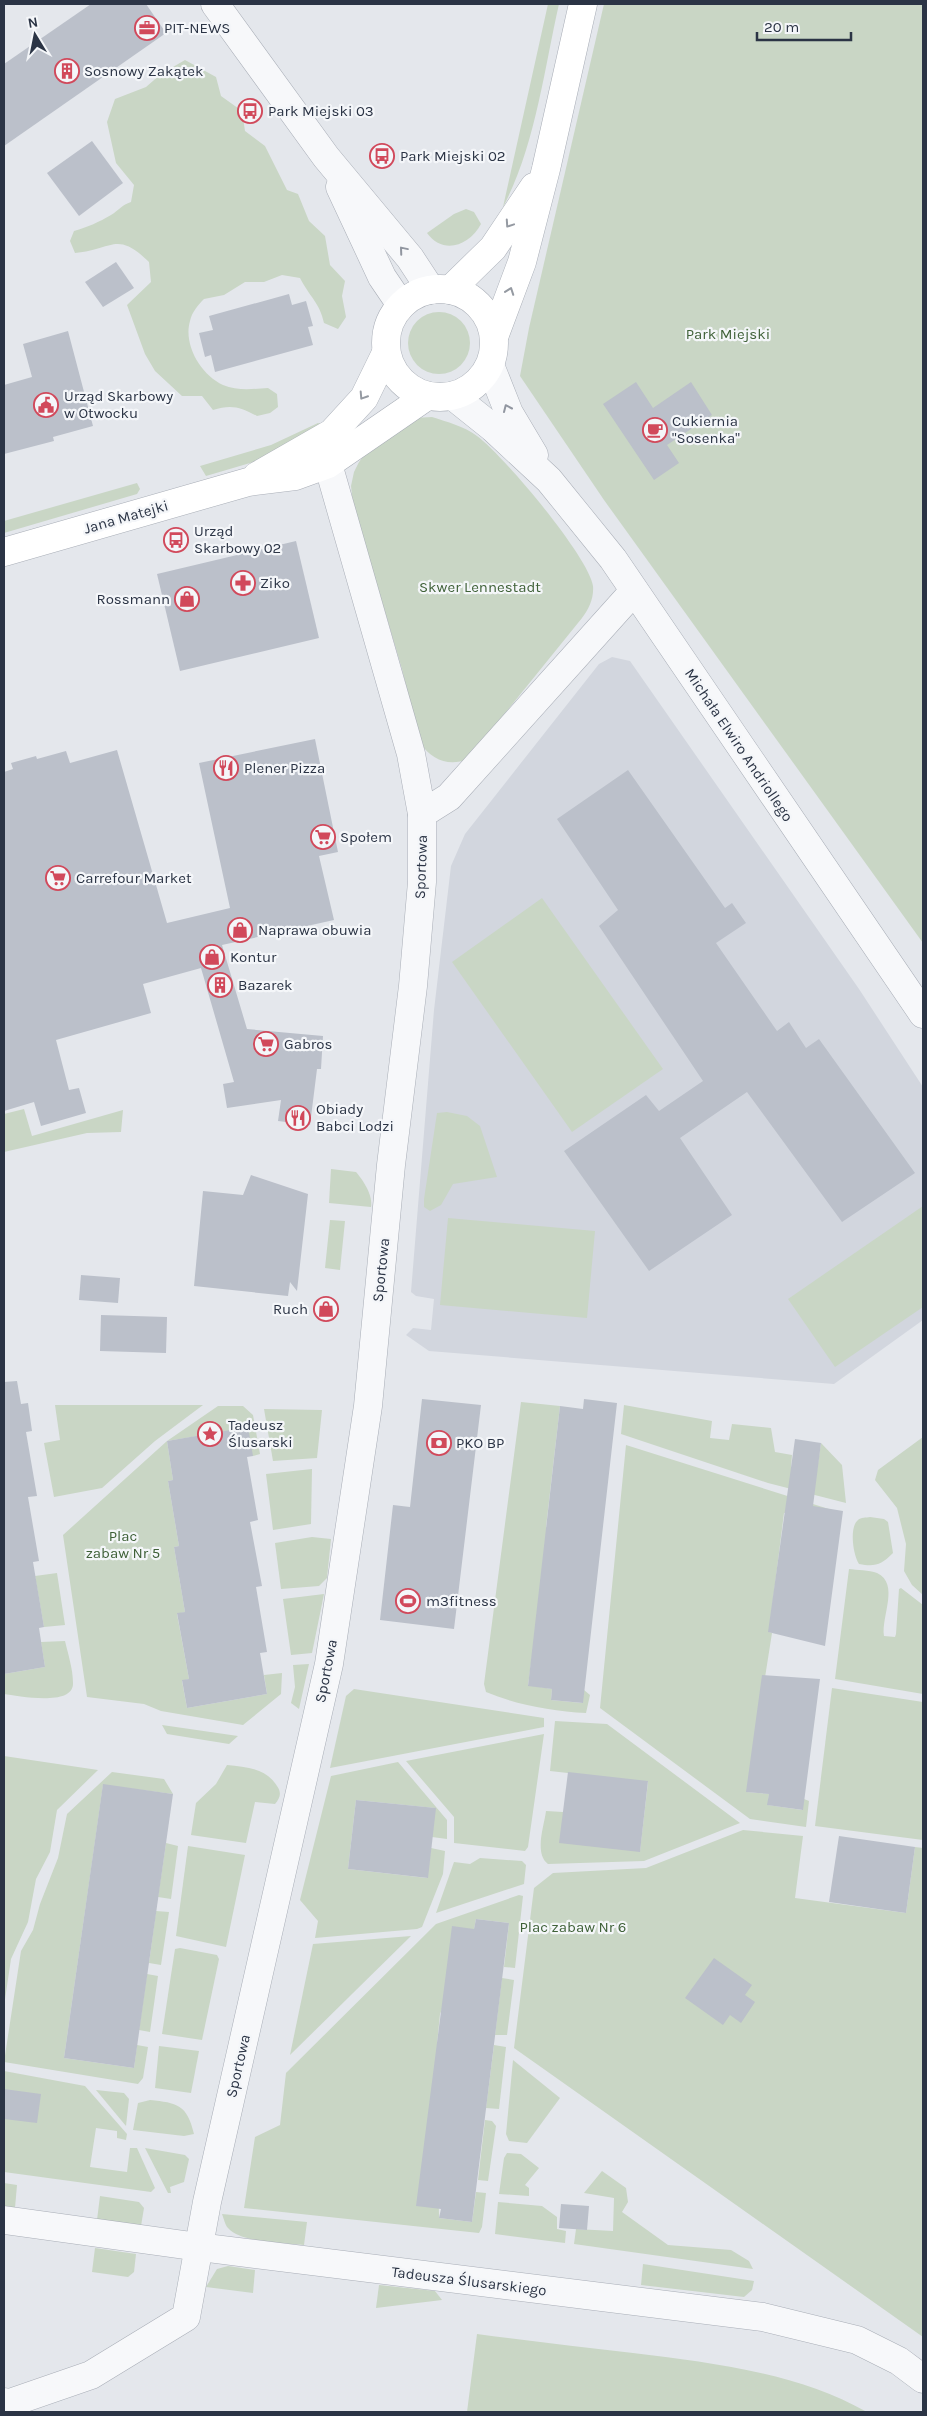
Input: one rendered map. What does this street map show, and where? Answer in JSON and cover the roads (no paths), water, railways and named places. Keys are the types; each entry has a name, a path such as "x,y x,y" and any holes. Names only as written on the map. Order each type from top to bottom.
{"main road":[{"path":"494,337 487,316 472,299 441,290 416,294 401,305 391,319 386,336 386,353 394,372 408,387 440,396 468,389 481,379 490,365 494,337 522,262 546,169 583,4"},
{"path":"441,290 493,248 546,169"},
{"name":"Jana Matejki","path":"248,482 332,433 364,398 386,353"},
{"name":"Jana Matejki","path":"4,552 248,482 295,476 328,464 440,396"}],"street":[{"path":"215,4 326,157 410,258 441,290"},
{"path":"326,157 382,277 401,305"},
{"name":"Michała Elwiro Andriollego","path":"490,365 509,413 549,480 613,560 923,1014"},
{"name":"Michała Elwiro Andriollego","path":"440,396 493,428 549,480"},
{"name":"Sportowa","path":"4,2402 10,2402 91,2375 186,2317 199,2247 330,1654 368,1406 391,1165 413,986 422,882 422,814 408,746 328,464"},
{"name":"Sportowa","path":"422,814 449,797 634,591"},
{"name":"Tadeusza Ślusarskiego","path":"4,2220 199,2247 763,2317 857,2340 899,2361 923,2379"}],"place":[{"name":"PIT-NEWS","path":"147,28"},
{"name":"Sosnowy Zakątek","path":"67,71"},
{"name":"Park Miejski 03","path":"250,111"},
{"name":"Park Miejski 02","path":"382,156"},
{"name":"Urząd Skarbowy w Otwocku","path":"46,405"},
{"name":"Cukiernia \"Sosenka\"","path":"655,430"},
{"name":"Urząd Skarbowy 02","path":"176,540"},
{"name":"Ziko","path":"243,583"},
{"name":"Rossmann","path":"187,599"},
{"name":"Plener Pizza","path":"226,768"},
{"name":"Społem","path":"323,837"},
{"name":"Carrefour Market","path":"58,878"},
{"name":"Naprawa obuwia","path":"240,930"},
{"name":"Kontur","path":"212,957"},
{"name":"Bazarek","path":"220,985"},
{"name":"Gabros","path":"266,1044"},
{"name":"Obiady Babci Lodzi","path":"298,1118"},
{"name":"Ruch","path":"326,1309"},
{"name":"Tadeusz Ślusarski","path":"210,1434"},
{"name":"PKO BP","path":"439,1443"},
{"name":"m3fitness","path":"408,1601"}],"park label":[{"name":"Park Miejski","path":"728,334"},
{"name":"Skwer Lennestadt","path":"480,587"},
{"name":"Plac zabaw Nr 5","path":"123,1544"},
{"name":"Plac zabaw Nr 6","path":"573,1927"}]}
